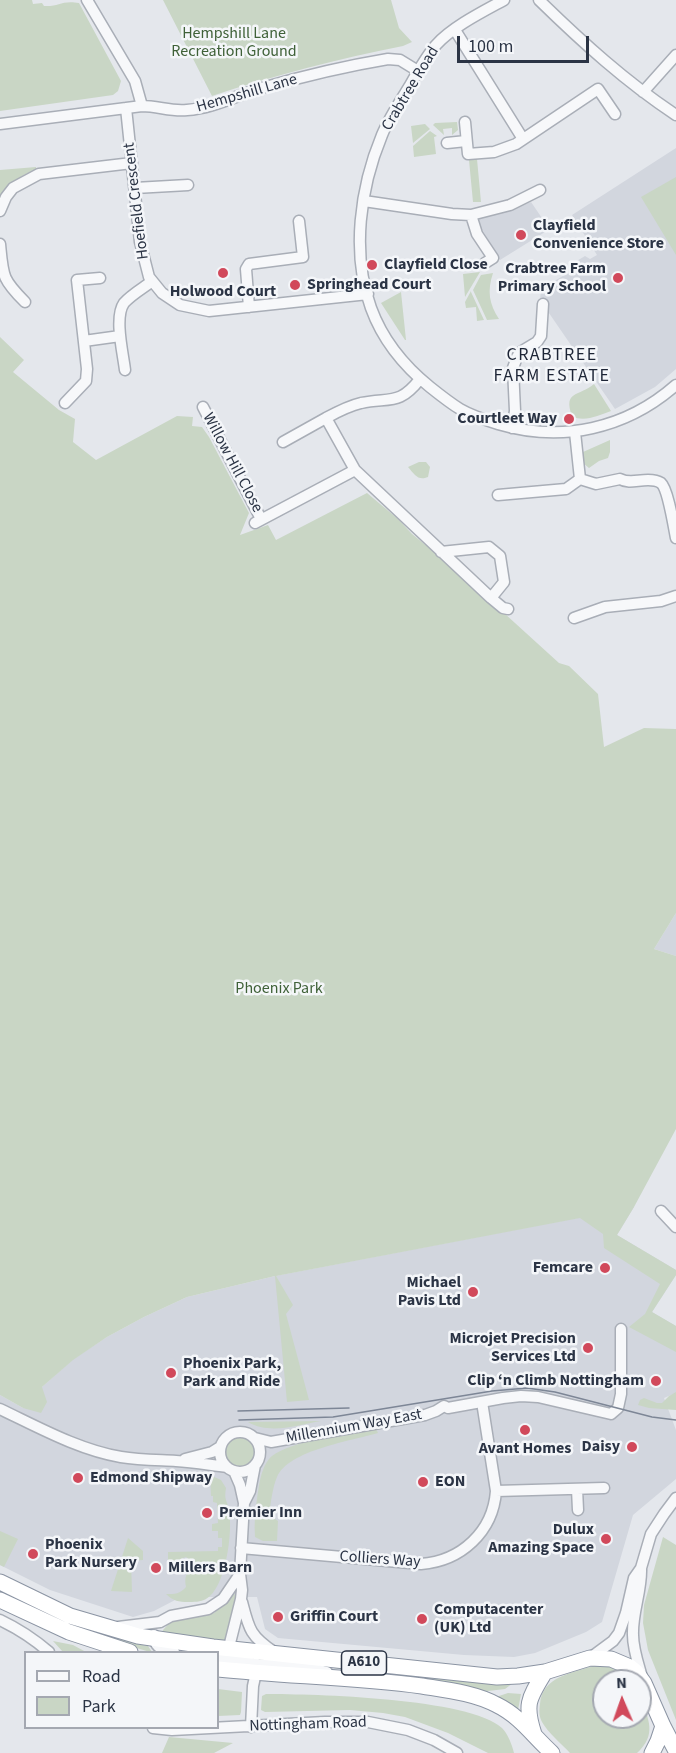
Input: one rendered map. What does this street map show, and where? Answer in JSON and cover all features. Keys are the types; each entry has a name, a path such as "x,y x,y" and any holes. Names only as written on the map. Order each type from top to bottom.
{"highway":[{"name":"A610","path":"0,1582 70,1616 191,1651"},
{"path":"0,1600 69,1632 124,1651"},
{"name":"A610","path":"222,1661 264,1660 478,1676 518,1676 545,1672 590,1658 611,1659 632,1669"},
{"name":"A610","path":"222,1661 264,1660 361,1680 435,1688 491,1701 504,1708 552,1753"},
{"path":"534,1734 528,1712 529,1703 531,1694 545,1672"},
{"name":"A610","path":"652,1701 676,1751"},
{"path":"652,1753 663,1726"}],"street":[{"path":"87,0 135,81 142,106"},
{"name":"Crabtree Road","path":"504,0 455,30 436,45 389,119 382,135 367,183 361,223 362,273 370,307 386,338 403,363 420,379 461,409 478,418 512,428 550,433 575,432 602,426 646,407 676,385"},
{"path":"539,0 596,54 676,115"},
{"path":"455,30 523,139"},
{"path":"644,92 676,55"},
{"name":"Hempshill Lane","path":"0,124 142,106 187,110 212,106 280,83 388,59 400,60 418,71"},
{"path":"465,122 468,154 503,149 523,139 598,90 615,114"},
{"name":"Hoefield Crescent","path":"126,108 144,264 152,282 162,293 180,305 209,311 368,294"},
{"path":"447,143 466,141"},
{"path":"0,211 13,188 39,174 132,163"},
{"path":"135,188 188,184"},
{"path":"364,201 471,215 510,205 540,190"},
{"path":"471,215 477,234 493,258 485,263"},
{"path":"249,307 246,269 249,264 303,257 299,221"},
{"path":"0,244 6,282 25,302"},
{"path":"65,403 86,381 77,280 100,278"},
{"path":"125,370 120,336 120,313 124,303 152,282"},
{"path":"512,428 515,411 513,368 522,351 537,342 541,336 543,304"},
{"path":"84,341 120,336"},
{"path":"284,442 348,407 401,397 420,379"},
{"name":"Willow Hill Close","path":"203,415 258,521 355,470"},
{"path":"326,418 355,470 502,608 508,609"},
{"path":"575,432 580,479"},
{"path":"498,495 567,489 580,479"},
{"path":"580,479 596,484 620,479 627,482 646,480 663,484 676,538"},
{"path":"441,552 489,547 500,556 504,582 491,598"},
{"path":"574,618 604,607 661,601 676,596"},
{"path":"661,1211 676,1227"},
{"name":"Millennium Way East","path":"255,1438 271,1442 306,1437 425,1415 444,1406 448,1408 521,1396 538,1396 611,1414 618,1408 621,1394 621,1329"},
{"name":"Colliers Way","path":"241,1548 411,1564 434,1563 451,1558 467,1548 478,1537 492,1512 496,1491 482,1402"},
{"path":"0,1409 88,1448 141,1460 178,1461 245,1472 255,1465 261,1452 255,1438 245,1432 233,1433 227,1436 220,1447 212,1452 178,1461"},
{"path":"220,1447 221,1458 240,1485 244,1503 241,1599 222,1661"},
{"path":"244,1503 250,1491 255,1465"},
{"path":"496,1491 604,1488"},
{"path":"577,1489 578,1510"},
{"path":"590,1658 614,1641 619,1633 634,1578 641,1568 651,1534 676,1498"},
{"path":"640,1669 633,1635 642,1579 641,1568"},
{"path":"108,1628 160,1622 171,1616 208,1609 223,1599 240,1575"},
{"path":"241,1599 250,1631 264,1646 264,1660 253,1690 251,1727"},
{"path":"0,1620 18,1628 47,1651"},
{"path":"160,1622 155,1630 154,1639 157,1646 167,1651"},
{"name":"Nottingham Road","path":"219,1728 368,1722 408,1730 434,1740 457,1753"},
{"name":"Nottingham Road","path":"162,1729 198,1729"}],"shaded area":[{"name":"Crabtree Farm Primary School","path":"676,148 676,369 655,387 615,409 540,300 541,289 578,267 575,262 585,256 590,259 597,255 572,215"},
{"path":"531,202 546,224 545,232 500,260 477,221 482,217"},
{"path":"676,913 676,956 654,949"},
{"path":"634,1207 617,1235 676,1270 676,1275 652,1312 676,1326 676,1393 664,1398 676,1430 676,1479 633,1515 602,1622 586,1632 535,1653 514,1657 464,1655 278,1638 265,1629 257,1597 177,1599 154,1611 133,1617 50,1590 0,1565 0,1395 23,1408 73,1359 107,1337 187,1297 275,1276"}],"green space":[{"path":"0,0 32,0 33,4 42,3 44,6 68,2 79,3 121,81 118,91 113,95 0,111"},
{"name":"Hempshill Lane Recreation Ground","path":"163,0 391,0 399,28 412,42 283,74 212,96"},
{"path":"457,122 458,130 452,135 452,128 443,129 444,135 433,125 435,123"},
{"path":"425,124 430,129 413,143 411,126"},
{"path":"430,131 437,136 434,137 436,154 414,157 413,146"},
{"path":"477,159 481,202 473,202 469,160"},
{"path":"36,167 15,182 0,201 0,170"},
{"path":"676,177 676,255 641,197"},
{"path":"480,272 465,297 463,274"},
{"path":"493,273 490,297 499,319 487,320 473,290 481,275"},
{"path":"471,291 484,320 477,321 476,307 466,308 465,302"},
{"path":"401,292 406,340 381,303"},
{"name":"Phoenix Park","path":"0,337 24,360 13,372 59,410 75,419 73,442 96,460 177,416 193,417 192,426 202,427 209,437 249,513 240,535 268,525 276,540 367,493 559,663 569,666 598,694 604,747 644,728 676,729 676,913 654,949 676,956 676,1129 617,1235 676,1270 676,1275 652,1312 676,1326 676,1352 629,1327 645,1314 660,1284 604,1248 603,1234 580,1218 276,1276 293,1305 286,1314 309,1400 287,1402 275,1276 187,1297 107,1337 73,1360 42,1387 47,1402 41,1413 23,1408 0,1395"},
{"path":"594,384 611,411 586,419 572,416 571,398"},
{"path":"610,440 608,458 589,468 583,463 583,452"},
{"path":"419,462 426,462 430,467 428,477 419,478 408,467"},
{"path":"676,1392 676,1410 638,1405 644,1398 662,1403"},
{"path":"321,1421 293,1427 274,1428 256,1426 248,1422"},
{"path":"375,1427 378,1433 307,1453 284,1468 275,1482 269,1515 278,1521 277,1541 263,1541 255,1537 255,1513 260,1482 265,1465 272,1456 306,1442"},
{"path":"240,1437 251,1441 255,1452 251,1463 240,1467 229,1463 225,1452 229,1441"},
{"path":"210,1475 221,1480 226,1488 229,1510 229,1544 223,1572 213,1593 206,1599 192,1602 179,1601 166,1594 177,1593 186,1587 186,1576 192,1567 192,1562 186,1557 168,1561 168,1552 218,1551 218,1547 222,1547 222,1538 218,1538 218,1531 212,1531 212,1524 218,1523 217,1503 213,1502 213,1496 211,1496"},
{"path":"0,1531 18,1539 4,1567 0,1565"},
{"path":"663,1537 676,1545 676,1720 648,1650 643,1623 644,1605"},
{"path":"128,1538 143,1551 143,1560 131,1561 132,1592 111,1591"},
{"path":"0,1589 69,1622 100,1634 131,1640 131,1643 148,1646 151,1651 90,1634 0,1594"},
{"path":"237,1592 225,1642 162,1634 172,1620 214,1613"},
{"path":"53,1641 73,1645 84,1651 62,1651"},
{"path":"306,1663 513,1683 505,1689 488,1691 486,1694 396,1677 307,1665"},
{"path":"596,1665 618,1669 592,1669 592,1729 649,1729 647,1740 637,1753 570,1753 551,1734 540,1716 542,1695 553,1681 569,1673"},
{"path":"219,1689 242,1692 240,1715 219,1716"},
{"path":"508,1693 521,1694 518,1710 496,1697"},
{"path":"266,1694 390,1700 458,1710 485,1718 502,1728 510,1740 514,1753 488,1753 448,1733 405,1717 383,1713 350,1710 265,1712 261,1710 262,1696"},
{"path":"169,1737 233,1743 214,1753 162,1753"}],"tram line":[{"path":"239,1420 333,1417 492,1391 527,1388 555,1392 652,1417 676,1420"},
{"path":"238,1411 349,1408"}],"place":[{"name":"Clayfield Convenience Store","path":"521,235"},
{"name":"Clayfield Close","path":"372,265"},
{"name":"Holwood Court","path":"223,273"},
{"name":"Crabtree Farm Primary School","path":"618,278"},
{"name":"Springhead Court","path":"295,285"},
{"name":"Courtleet Way","path":"569,419"},
{"name":"Femcare","path":"605,1268"},
{"name":"Michael Pavis Ltd","path":"473,1292"},
{"name":"Microjet Precision Services Ltd","path":"588,1348"},
{"name":"Phoenix Park, Park and Ride","path":"171,1373"},
{"name":"Clip ‘n Climb Nottingham","path":"656,1381"},
{"name":"Avant Homes","path":"525,1430"},
{"name":"Daisy","path":"632,1447"},
{"name":"Edmond Shipway","path":"78,1478"},
{"name":"EON","path":"423,1482"},
{"name":"Premier Inn","path":"207,1513"},
{"name":"Dulux Amazing Space","path":"606,1539"},
{"name":"Phoenix Park Nursery","path":"33,1554"},
{"name":"Millers Barn","path":"156,1568"},
{"name":"Griffin Court","path":"278,1617"},
{"name":"Computacenter (UK) Ltd","path":"422,1619"}],"district":[{"name":"CRABTREE FARM ESTATE","path":"552,366"}]}
